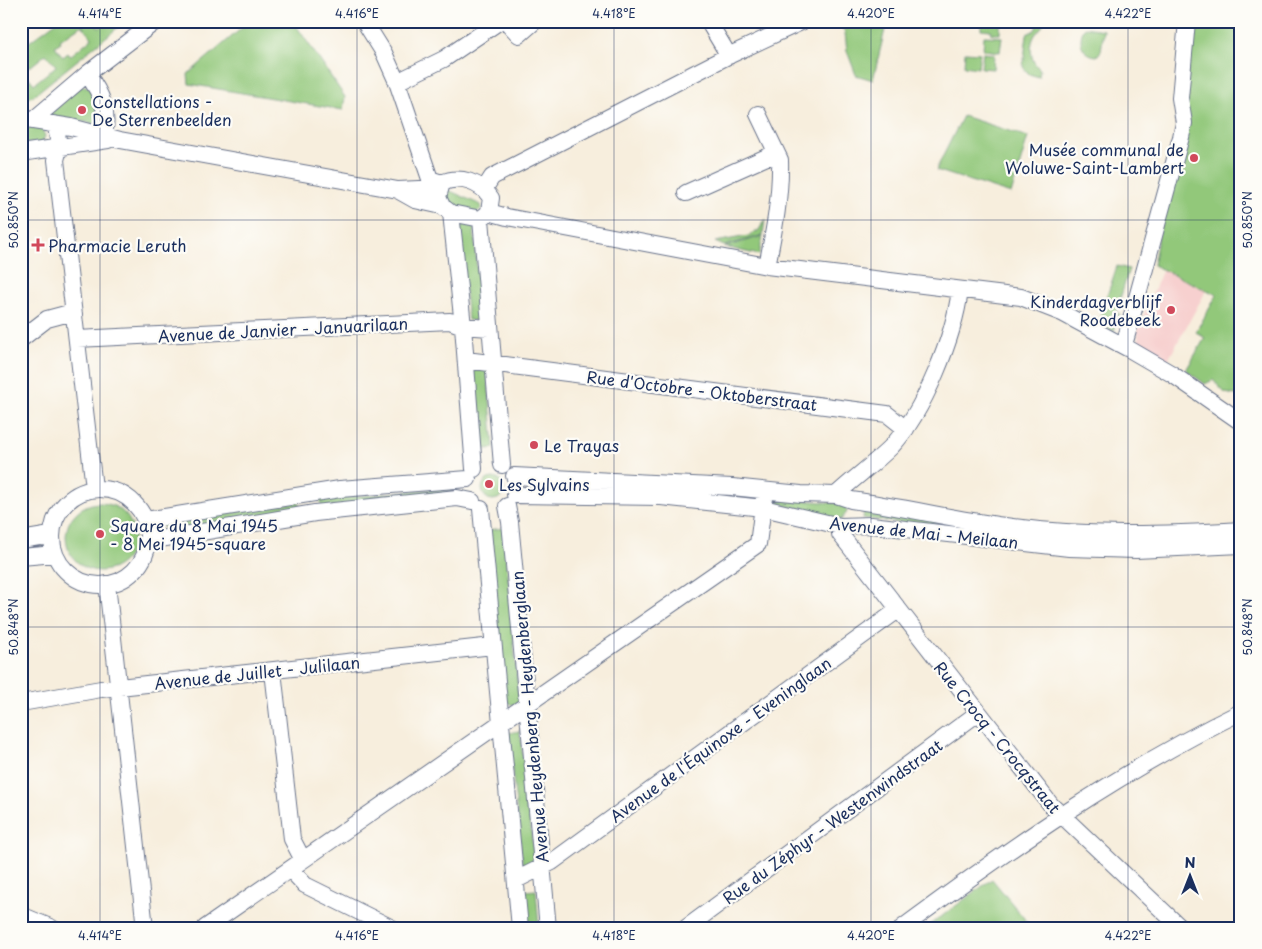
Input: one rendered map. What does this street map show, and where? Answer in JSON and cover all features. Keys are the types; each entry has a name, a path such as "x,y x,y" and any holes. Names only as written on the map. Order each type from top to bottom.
{"street":[{"path":"27,120 156,21"},
{"path":"364,21 384,53 397,82 430,179 441,185"},
{"path":"397,82 444,59 500,21"},
{"path":"506,21 519,35 535,21"},
{"path":"708,21 729,56"},
{"path":"485,188 492,177 729,56 803,21"},
{"path":"1122,345 1126,338 1184,123 1180,98 1187,21"},
{"path":"87,74 104,99 108,138"},
{"path":"758,114 780,160 774,233 767,266"},
{"path":"27,120 108,138 398,190 441,185 450,179 462,180 485,188 491,198 485,216 489,328 511,500"},
{"path":"56,125 59,148 56,160 94,488"},
{"path":"21,153 59,148 108,138"},
{"path":"686,193 769,156 780,160"},
{"path":"441,185 438,196 446,209 464,326 471,474 468,493 476,505"},
{"path":"398,190 415,200 446,209 485,216 507,217 767,266 1021,297 1062,313 1122,345 1172,374 1241,422"},
{"path":"845,526 854,517 855,508 844,498 906,430 933,380 960,290"},
{"path":"21,339 46,319 73,312"},
{"name":"Avenue de Janvier - Januarilaan","path":"77,339 450,321 464,326 489,328"},
{"name":"Rue d'Octobre - Oktoberstraat","path":"466,360 887,414 906,430"},
{"name":"Avenue de Mai - Meilaan","path":"146,520 340,489 471,474 491,462 508,471 662,489 845,526 871,525 1070,540 1146,550 1241,545"},
{"path":"94,488 113,490 129,498 142,512 146,520 148,541 146,550 138,567 124,579 107,584 85,583 75,578 59,564 54,554 51,535 55,518 64,504 78,494 94,488"},
{"name":"Avenue de Mai - Meilaan","path":"148,541 315,513 457,498 497,511 511,500 662,489 765,491 844,498 1070,540 1141,534 1241,530"},
{"path":"205,928 501,725 758,544 765,491"},
{"path":"311,494 315,513"},
{"name":"Avenue Heydenberg - Heydenberglaan","path":"511,500 510,522 548,928"},
{"name":"Avenue Heydenberg - Heydenberglaan","path":"476,505 493,646 520,928"},
{"name":"Rue Crocq - Crocqstraat","path":"845,526 840,534 978,714 1061,815 1181,928"},
{"path":"21,540 51,535"},
{"path":"21,557 54,554"},
{"path":"107,584 145,928"},
{"name":"Avenue de l'Équinoxe - Eveninglaan","path":"516,880 543,868 898,610"},
{"name":"Avenue de Juillet - Julilaan","path":"21,703 118,687 493,646"},
{"path":"273,671 292,839 297,865 305,886 392,928"},
{"path":"902,928 1061,815 1147,762 1241,712"},
{"name":"Rue du Zéphyr - Westenwindstraat","path":"686,928 978,714"},
{"path":"21,915 52,928"}],"shaded area":[{"name":"Kinderdagverblijf Roodebeek","path":"1163,269 1207,289 1168,360 1143,346 1139,342 1137,331"}],"green space":[{"path":"57,21 94,21 99,28 103,25 105,27 112,21 126,21 33,96 21,100 21,48","holes":["82,25 92,38 70,56 68,53 63,57 55,46 61,42 60,40","46,54 56,66 34,84 22,69 28,64 30,67"]},
{"path":"250,21 293,21 345,97 343,110 189,84 188,74"},
{"path":"845,21 887,21 873,80 856,75 847,51 845,33 840,24"},
{"path":"981,21 1000,21 1000,34 991,34 991,30 981,29"},
{"path":"1039,21 1044,21 1033,39 1031,48 1032,58 1040,69 1039,77 1029,74 1023,67 1027,34 1035,30"},
{"path":"1192,21 1241,21 1241,396 1225,393 1213,380 1205,384 1186,370 1205,338 1196,332 1217,295 1153,265 1185,97"},
{"path":"1085,27 1104,30 1101,51 1097,56 1087,53 1082,46 1081,36"},
{"path":"984,36 1002,37 1000,52 983,50"},
{"path":"965,52 980,53 978,68 964,66"},
{"path":"983,53 994,54 993,69 981,68"},
{"path":"86,86 93,91 99,121 96,124 48,116 79,87"},
{"path":"963,116 1028,137 1011,194 936,170"},
{"path":"21,126 42,129 45,136 42,143 21,144"},
{"path":"446,189 481,205 481,210 470,213 459,210 446,198 443,193"},
{"path":"765,219 763,235 724,246 715,242 748,236 759,230"},
{"path":"466,223 474,227 480,321 468,320 458,228"},
{"path":"763,236 759,255 725,247"},
{"path":"1117,266 1129,269 1116,313 1120,314 1114,331 1098,323"},
{"path":"487,365 494,448 480,450 473,367"},
{"path":"493,478 501,481 504,489 501,497 493,500 485,497 482,489 485,481"},
{"path":"451,487 453,495 322,507 320,500"},
{"path":"778,498 845,504 847,512 841,520 778,504"},
{"path":"299,502 301,512 164,531 163,523"},
{"name":"Square du 8 Mai 1945 - 8 Mei 1945-square","path":"93,503 107,503 119,508 129,518 134,530 134,544 129,556 119,566 107,571 93,571 81,566 71,556 66,544 66,530 71,518 81,508"},
{"path":"864,510 1059,535 1058,545 863,518"},
{"path":"504,528 519,702 513,705 504,701 488,530"},
{"path":"520,731 535,867 523,868 508,733"},
{"path":"992,879 1032,928 926,928"},
{"path":"536,890 539,928 527,928 524,891"}],"place":[{"name":"Constellations - De Sterrenbeelden","path":"82,110"},
{"name":"Musée communal de Woluwe-Saint-Lambert","path":"1194,158"},
{"name":"Pharmacie Leruth","path":"38,245"},
{"name":"Kinderdagverblijf Roodebeek","path":"1171,310"},
{"name":"Le Trayas","path":"534,445"},
{"name":"Les Sylvains","path":"489,484"},
{"name":"Square du 8 Mai 1945 - 8 Mei 1945-square","path":"100,534"}]}
